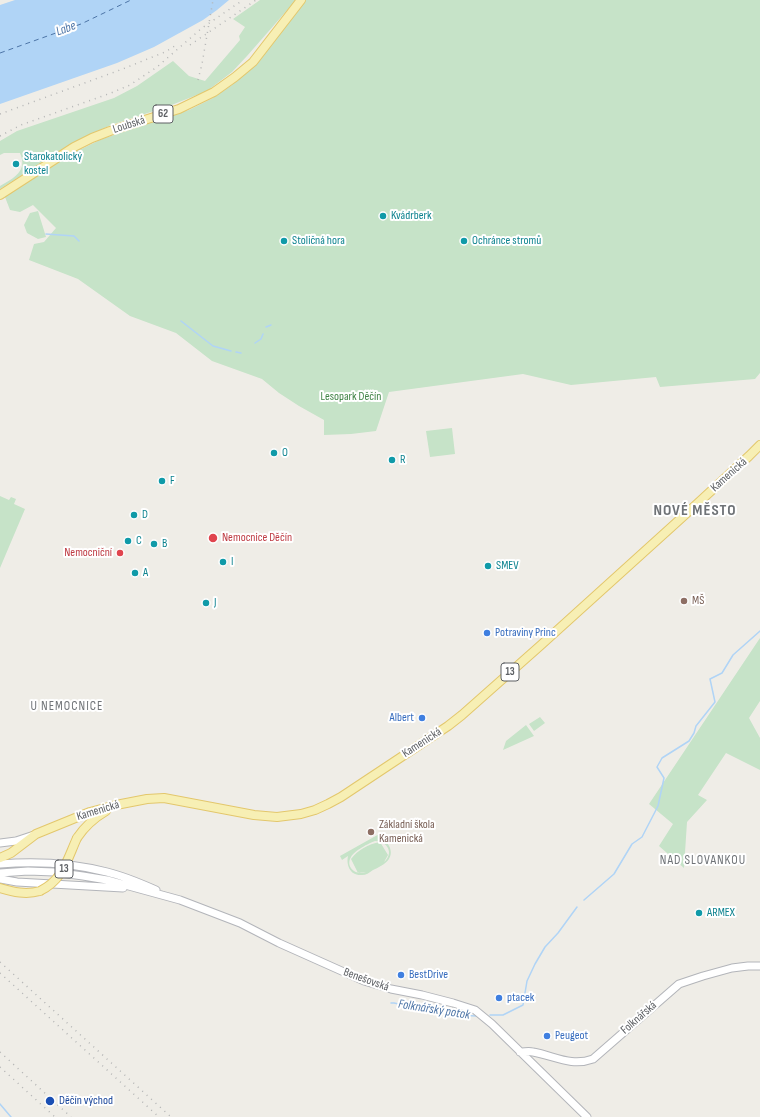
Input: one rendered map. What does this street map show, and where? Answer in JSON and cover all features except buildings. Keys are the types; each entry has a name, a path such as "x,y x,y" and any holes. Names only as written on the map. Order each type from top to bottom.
{"main road":[{"name":"Loubská","path":"0,195 74,147 92,138 179,109 214,92 253,62 301,0"},
{"name":"Kamenická","path":"0,843 16,841 90,812 147,799 164,798 277,818 315,810 335,801 458,718 692,508 760,444"},
{"name":"13","path":"1,880 18,892 29,893 40,891 49,886 60,875 77,838 84,827 99,815 116,805"},
{"name":"13","path":"0,858 10,853 36,834"},
{"path":"0,864 28,862 72,865 108,872 132,880 180,900"},
{"name":"Benešovská","path":"1,880 28,871 54,872 107,880 180,900 240,923 316,960 364,981 391,989 453,1002 475,1010 492,1024 587,1117"},
{"name":"Benešovská","path":"1,880 139,890"},
{"name":"Folknářská","path":"520,1052 532,1052 574,1062 585,1062 593,1059 679,984 732,968 760,966"}],"green space":[{"path":"260,0 296,0 232,72 207,91 169,106 111,125 76,141 0,189 0,186 15,177 21,169 22,159 20,153 4,153 0,155 0,141 17,131 114,98 137,86 173,61 189,76 205,81 240,40 239,36 245,27 233,19"},
{"name":"Lesopark Děčín","path":"306,0 760,0 760,373 755,379 660,387 656,377 571,385 523,374 389,392 376,431 324,435 324,420 279,393 262,379 212,361 176,333 130,316 78,279 29,260 34,244 44,242 56,228 33,205 20,212 10,210 5,197 69,155 102,139 189,110 213,98 232,85 256,65"},
{"path":"38,211 46,237 38,239 27,233 24,225 30,213"},
{"path":"452,428 455,454 430,457 426,431"},
{"path":"0,496 9,500 11,497 16,499 14,504 25,509 0,568"},
{"path":"760,638 760,701 749,718 760,738 760,770 726,753 698,795 707,800 687,822 684,868 659,846 673,824 649,804"},
{"path":"540,717 545,723 534,731 529,724"},
{"path":"526,725 534,736 503,750 506,741"},
{"path":"381,833 383,836 378,839 387,843 391,852 389,859 380,867 363,875 354,874 352,872 348,866 348,856 342,860 340,856","holes":["375,841 380,842 367,846 357,853 351,859 358,872 352,870 349,864 351,857 355,852","380,842 388,848 389,852 389,855 384,862 388,855"]}],"water":[{"name":"Labe","path":"15,0 229,0 203,20 154,47 117,63 0,104 0,5"}],"waterway":[{"path":"46,234 74,236 79,241"},
{"path":"181,321 213,346 231,351"},
{"path":"266,327 271,325"},
{"path":"255,343 261,339 263,334"},
{"path":"236,352 241,353"},
{"name":"Folknářský potok","path":"584,900 614,874 632,844 642,837 658,806 664,778 657,767 662,758 689,741 696,726 715,702 710,679 722,673 733,655 760,631"},
{"name":"Folknářský potok","path":"490,1015 503,1015 523,1005 527,981 535,964 545,947 558,933 577,907"},
{"name":"Folknářský potok","path":"391,1003 454,1015 477,1016"},
{"path":"0,1104 11,1117"}],"ferry route":[{"path":"0,53 81,24 131,0"}],"railway":[{"path":"198,80 213,0"},
{"path":"0,136 21,125 130,85 157,67 202,28 243,0"},
{"path":"190,45 256,0"},
{"path":"0,114 120,70 165,52 178,44"},
{"path":"0,962 171,1117"},
{"path":"0,973 159,1117"},
{"path":"0,1052 71,1117"},
{"path":"0,1067 55,1117"}],"place":[{"name":"Starokatolický kostel","path":"16,164"},
{"name":"Kvádrberk","path":"383,216"},
{"name":"Stoličná hora","path":"284,241"},
{"name":"Ochránce stromů","path":"464,241"},
{"name":"O","path":"274,453"},
{"name":"R","path":"392,460"},
{"name":"F","path":"162,481"},
{"name":"D","path":"134,515"},
{"name":"Nemocnice Děčín","path":"213,538"},
{"name":"C","path":"128,541"},
{"name":"B","path":"154,544"},
{"name":"Nemocniční","path":"120,553"},
{"name":"I","path":"223,562"},
{"name":"SMEV","path":"488,566"},
{"name":"A","path":"135,573"},
{"name":"MŠ","path":"684,601"},
{"name":"J","path":"206,603"},
{"name":"Potraviny Princ","path":"487,633"},
{"name":"Albert","path":"422,718"},
{"name":"Základní škola Kamenická","path":"371,832"},
{"name":"ARMEX","path":"699,913"},
{"name":"BestDrive","path":"401,975"},
{"name":"ptacek","path":"499,998"},
{"name":"Peugeot","path":"547,1036"},
{"name":"Děčín východ","path":"50,1101"}],"district":[{"name":"NOVÉ MĚSTO","path":"695,511"},
{"name":"U NEMOCNICE","path":"67,707"},
{"name":"NAD SLOVANKOU","path":"703,861"}]}
